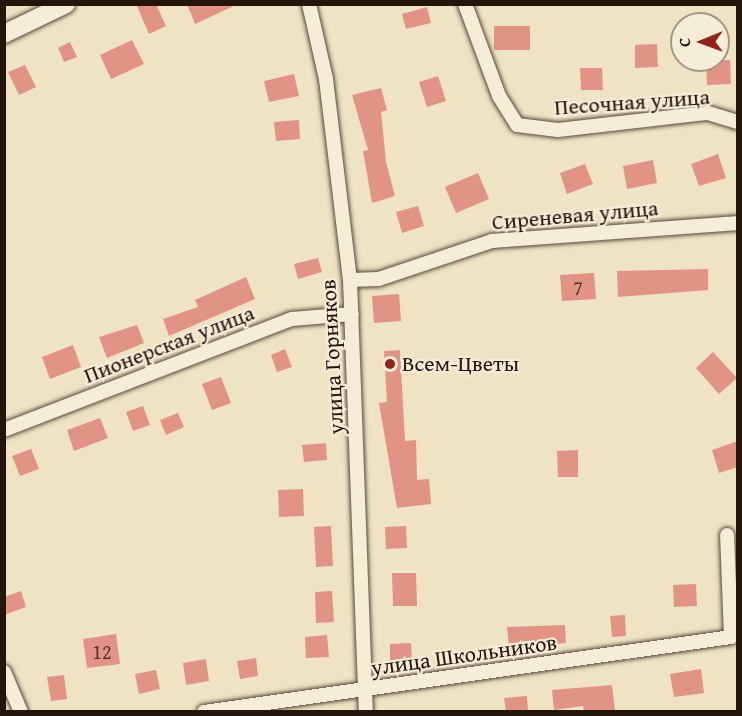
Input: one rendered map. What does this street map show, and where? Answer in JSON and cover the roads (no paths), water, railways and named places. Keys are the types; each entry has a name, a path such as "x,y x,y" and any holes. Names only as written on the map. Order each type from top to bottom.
{"main road":[{"path":"4,34 66,4"}],"street":[{"name":"улица Горняков","path":"309,4 326,79 350,280 366,711"},
{"name":"Песочная улица","path":"465,4 499,96 517,125 558,130 708,113 738,122"},
{"name":"Сиреневая улица","path":"350,280 379,279 492,241 738,223"},
{"name":"Пионерская улица","path":"4,430 292,319 352,314"},
{"name":"улица Школьников","path":"204,711 365,692 731,637 727,535"},
{"path":"4,672 21,711"}],"place":[{"name":"Всем-Цветы","path":"390,364"}]}
